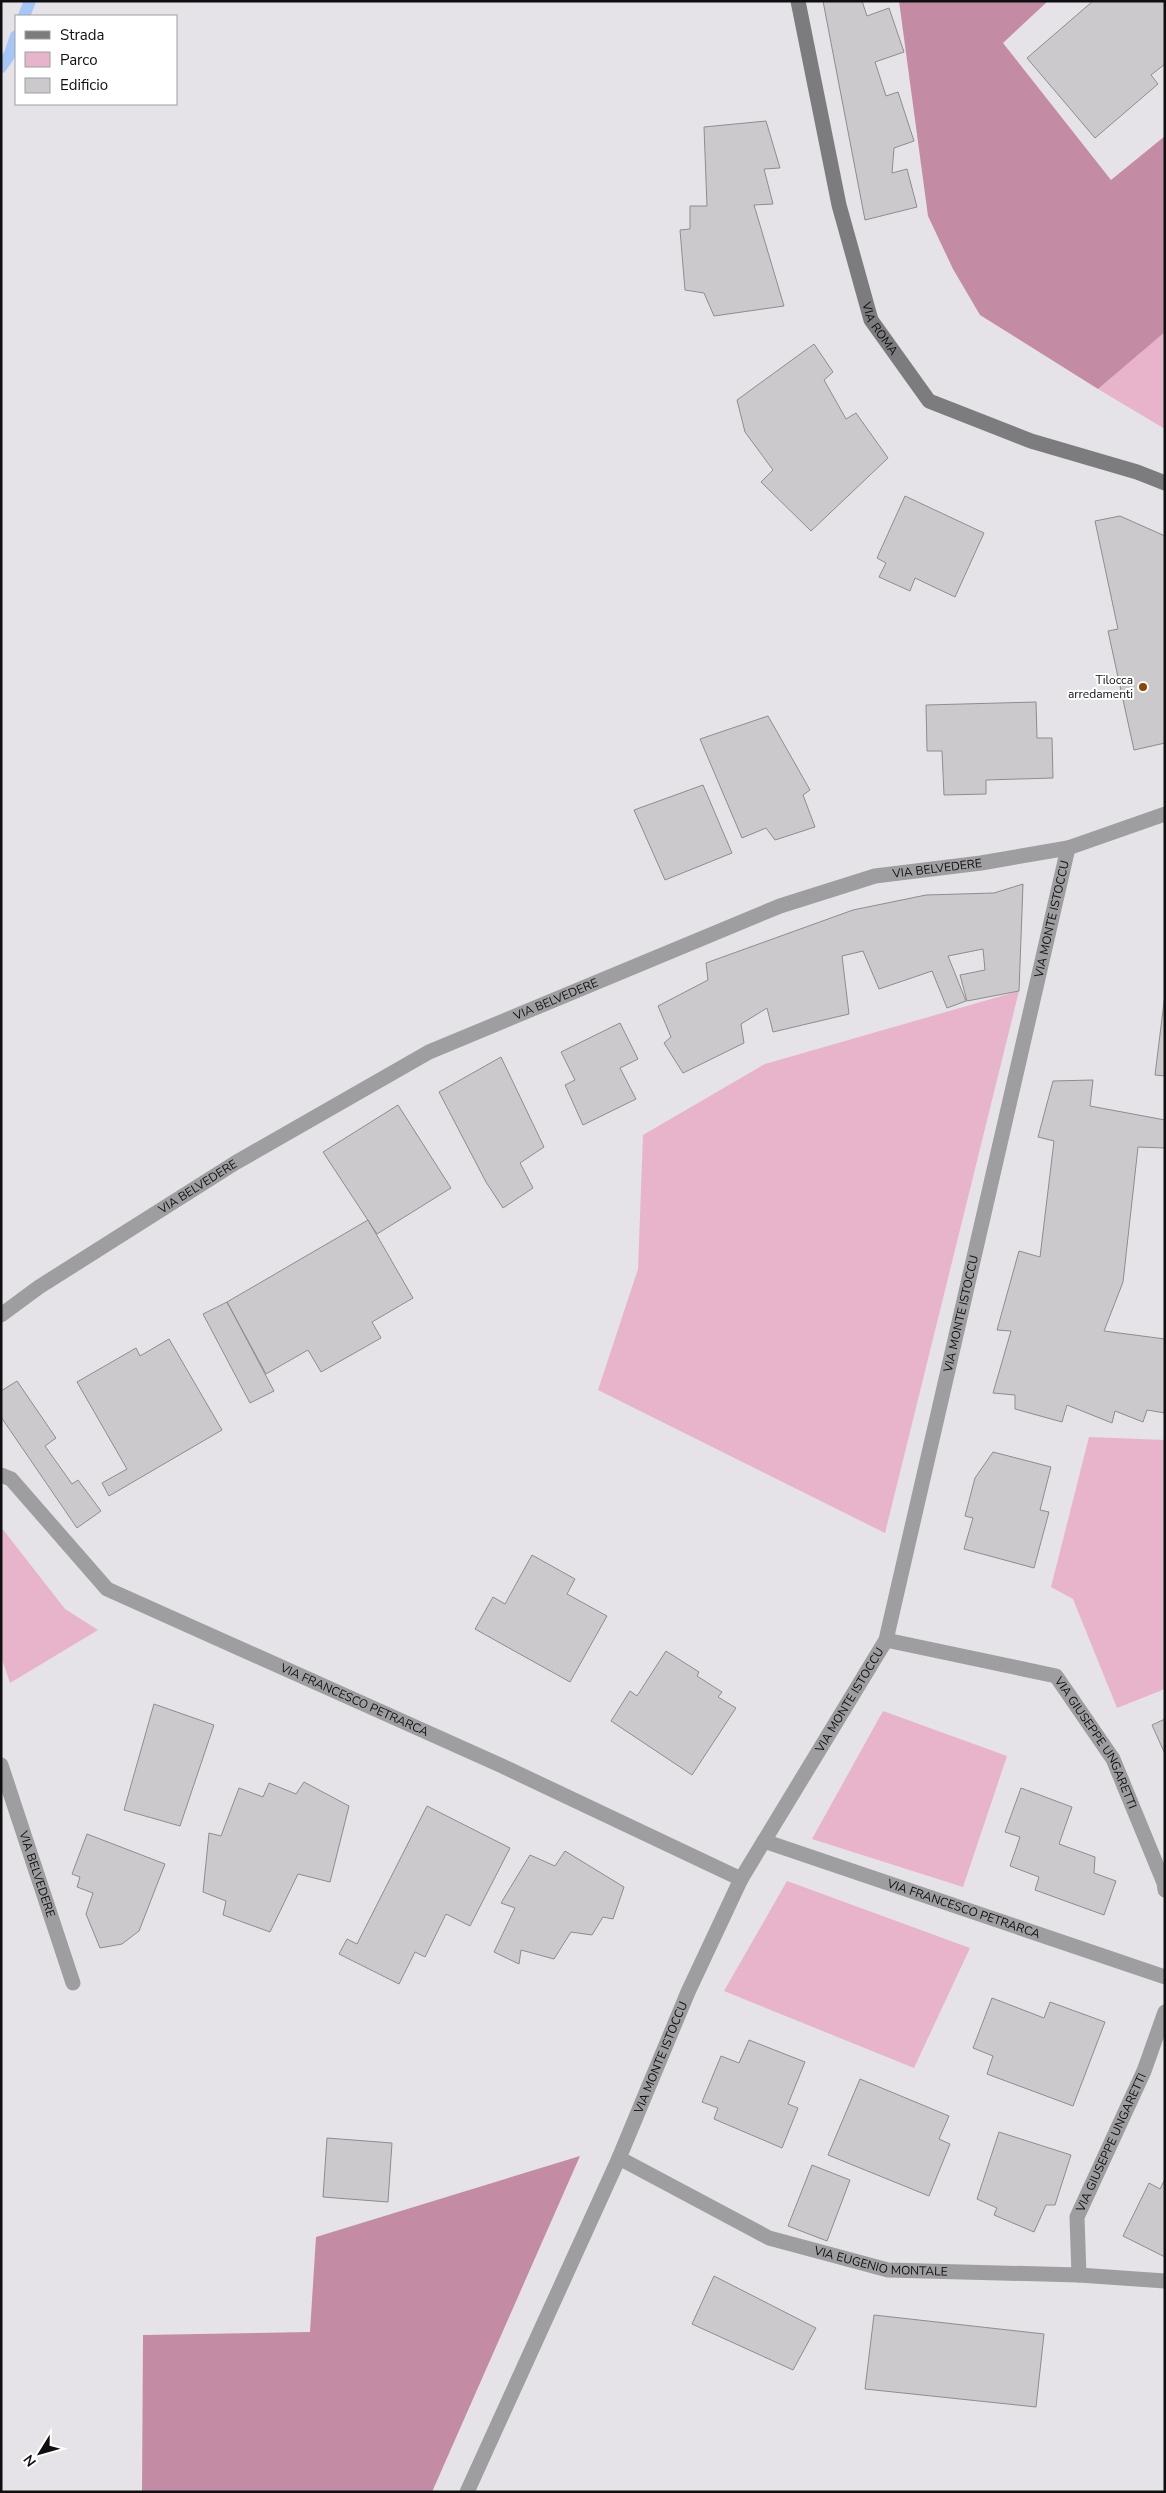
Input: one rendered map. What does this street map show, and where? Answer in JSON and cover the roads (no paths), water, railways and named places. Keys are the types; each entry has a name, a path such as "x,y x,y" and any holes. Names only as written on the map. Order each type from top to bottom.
{"main road":[{"name":"VIA ROMA","path":"798,1 839,205 871,320 929,400 1031,441 1137,472 1165,483"}],"street":[{"name":"VIA BELVEDERE","path":"1,1315 39,1287 236,1163 429,1052 790,903 875,876 981,863 1068,848 1165,814"},
{"name":"VIA MONTE ISTOCCU","path":"467,2492 618,2158 688,1992 741,1879 886,1640 1068,848"},
{"name":"VIA FRANCESCO PETRARCA","path":"1,1475 11,1479 107,1589 491,1761 741,1879"},
{"name":"VIA GIUSEPPE UNGARETTI","path":"886,1640 1056,1676 1113,1759 1164,1883 1165,1890"},
{"name":"VIA BELVEDERE","path":"1,1765 73,1983"},
{"name":"VIA FRANCESCO PETRARCA","path":"764,1841 1165,1978"},
{"name":"VIA GIUSEPPE UNGARETTI","path":"1079,2275 1077,2217 1144,2071 1165,2012"},
{"name":"VIA EUGENIO MONTALE","path":"618,2158 770,2238 888,2270 1079,2275 1165,2281"}],"waterway":[{"path":"24,15 30,1"},
{"path":"1,67 10,54 15,39"}],"place":[{"name":"Tilocca arredamenti","path":"1143,687"}]}
